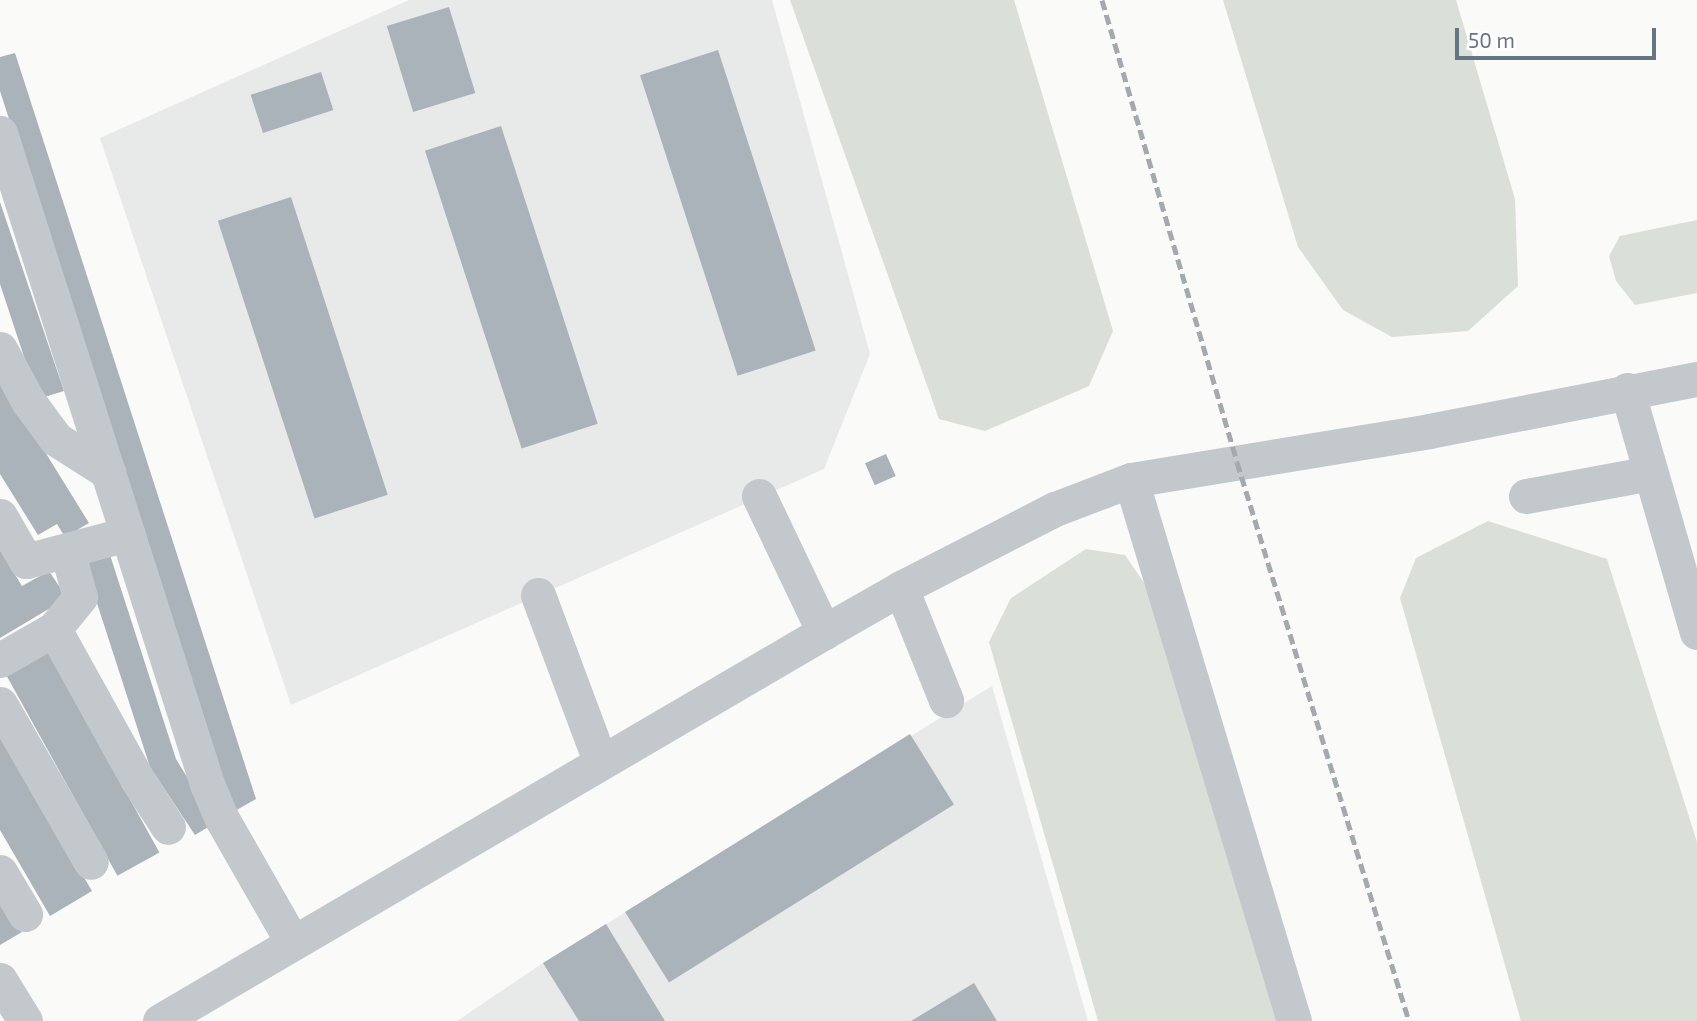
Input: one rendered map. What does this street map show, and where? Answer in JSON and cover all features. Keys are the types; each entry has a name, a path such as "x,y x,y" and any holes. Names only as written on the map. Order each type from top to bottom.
{"street":[{"path":"0,133 207,784 222,819 292,941"},
{"path":"0,349 28,401 56,439 108,472"},
{"path":"160,1021 292,941 824,632 901,588 1055,509 1131,481 1429,431 1627,390 1697,379"},
{"path":"1627,390 1651,473 1684,540 1697,632"},
{"path":"1526,496 1651,473"},
{"path":"1131,481 1294,1021"},
{"path":"758,496 824,632"},
{"path":"0,516 26,561 127,534"},
{"path":"0,660 54,629 80,597 68,550"},
{"path":"901,588 946,700"},
{"path":"538,594 600,761"},
{"path":"54,629 137,779 168,827"},
{"path":"0,704 92,862"},
{"path":"0,872 25,914"},
{"path":"0,980 25,1021"}],"shaded area":[{"path":"409,0 772,0 870,354 824,469 291,705 100,138"},
{"path":"790,0 1014,0 1113,331 1089,386 985,431 939,419"},
{"path":"1223,0 1456,0 1515,199 1518,286 1468,331 1392,337 1343,310 1298,247"},
{"path":"1697,220 1697,293 1635,305 1616,281 1609,256 1620,236"},
{"path":"1488,521 1607,559 1697,842 1697,1021 1521,1021 1400,598 1416,558"},
{"path":"1086,549 1125,555 1153,596 1295,1021 1098,1021 989,642 1011,598"},
{"path":"992,686 1088,1021 457,1021 543,963"}],"building":[{"path":"449,7 475,93 413,112 387,26"},
{"path":"718,50 816,351 738,376 640,75"},
{"path":"15,53 256,799 233,812 0,91 0,57"},
{"path":"321,72 333,110 263,133 251,95"},
{"path":"501,126 598,424 522,448 425,151"},
{"path":"291,197 388,495 314,518 218,221"},
{"path":"0,202 64,391 38,399 0,284"},
{"path":"0,379 89,523 65,537 57,524 38,535 0,474"},
{"path":"886,454 896,476 875,485 865,463"},
{"path":"0,550 22,586 49,571 67,598 0,638"},
{"path":"110,555 176,759 215,823 195,835 150,767 84,563"},
{"path":"45,646 159,852 117,876 3,669"},
{"path":"0,734 92,891 50,916 0,830"},
{"path":"910,734 954,804 669,982 625,912"},
{"path":"0,896 22,932 0,945"},
{"path":"606,924 665,1021 579,1021 543,963"},
{"path":"974,983 997,1021 911,1021"}],"railway":[{"path":"1102,0 1237,462 1409,1021"}]}
